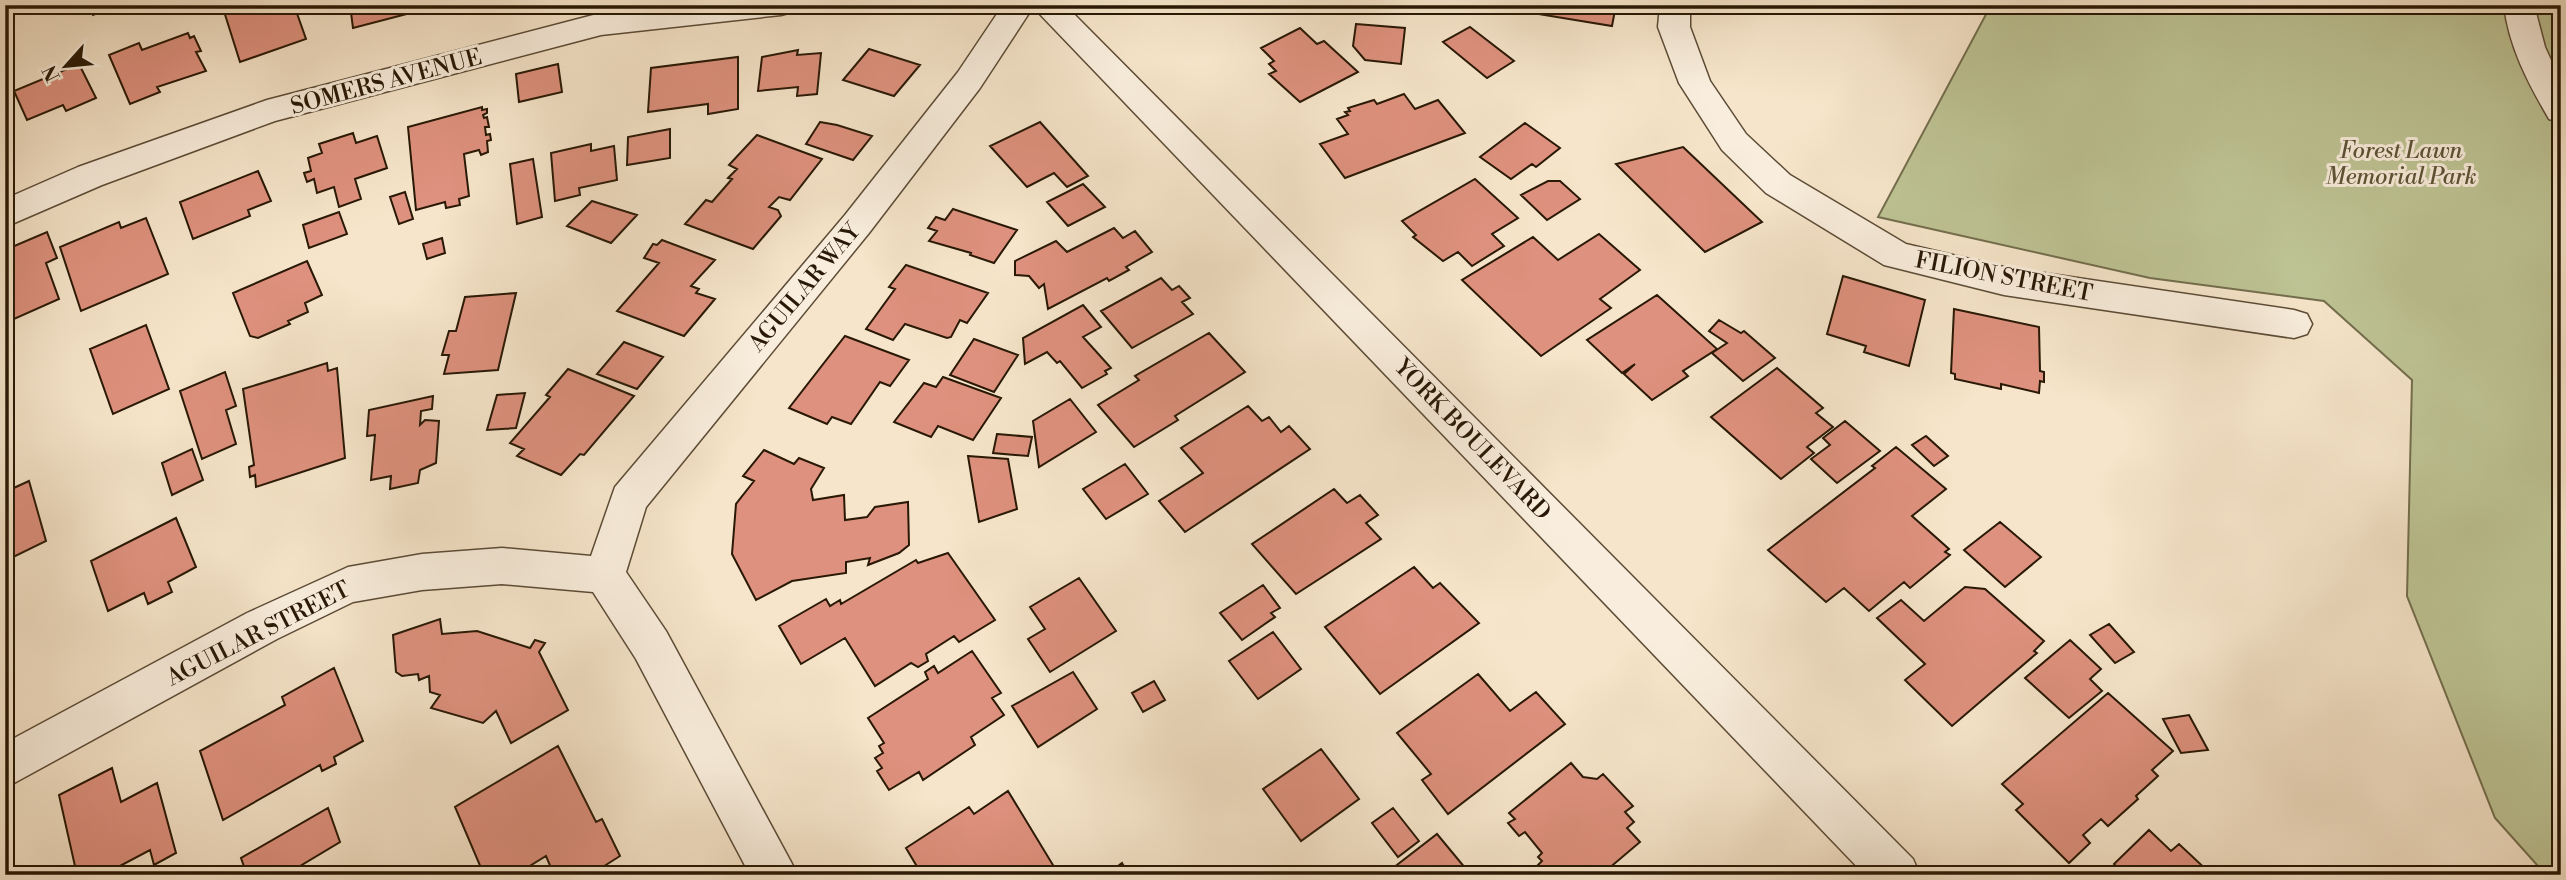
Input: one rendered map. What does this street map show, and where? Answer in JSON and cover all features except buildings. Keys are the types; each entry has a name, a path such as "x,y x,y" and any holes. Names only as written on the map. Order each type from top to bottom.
{"street":[{"name":"SOMERS AVENUE","path":"5,214 90,176 281,108 601,24 781,5"},
{"name":"AGUILAR WAY","path":"605,575 629,499 865,214 970,80 1019,5"},
{"name":"YORK BOULEVARD","path":"1047,5 1897,875"},
{"name":"FILION STREET","path":"1675,5 1674,27 1695,83 1734,142 1778,184 1896,255 2004,281 2294,324"},
{"path":"2519,5 2521,27 2538,74 2561,111"},
{"name":"AGUILAR STREET","path":"5,767 262,626 348,585 422,572 502,566 605,575"},
{"path":"605,575 651,645 775,875"}],"green space":[{"name":"Forest Lawn Memorial Park","path":"1991,5 2561,5 2561,875 2546,875 2495,818 2407,596 2412,380 2324,301 2150,278 1878,217"}]}
